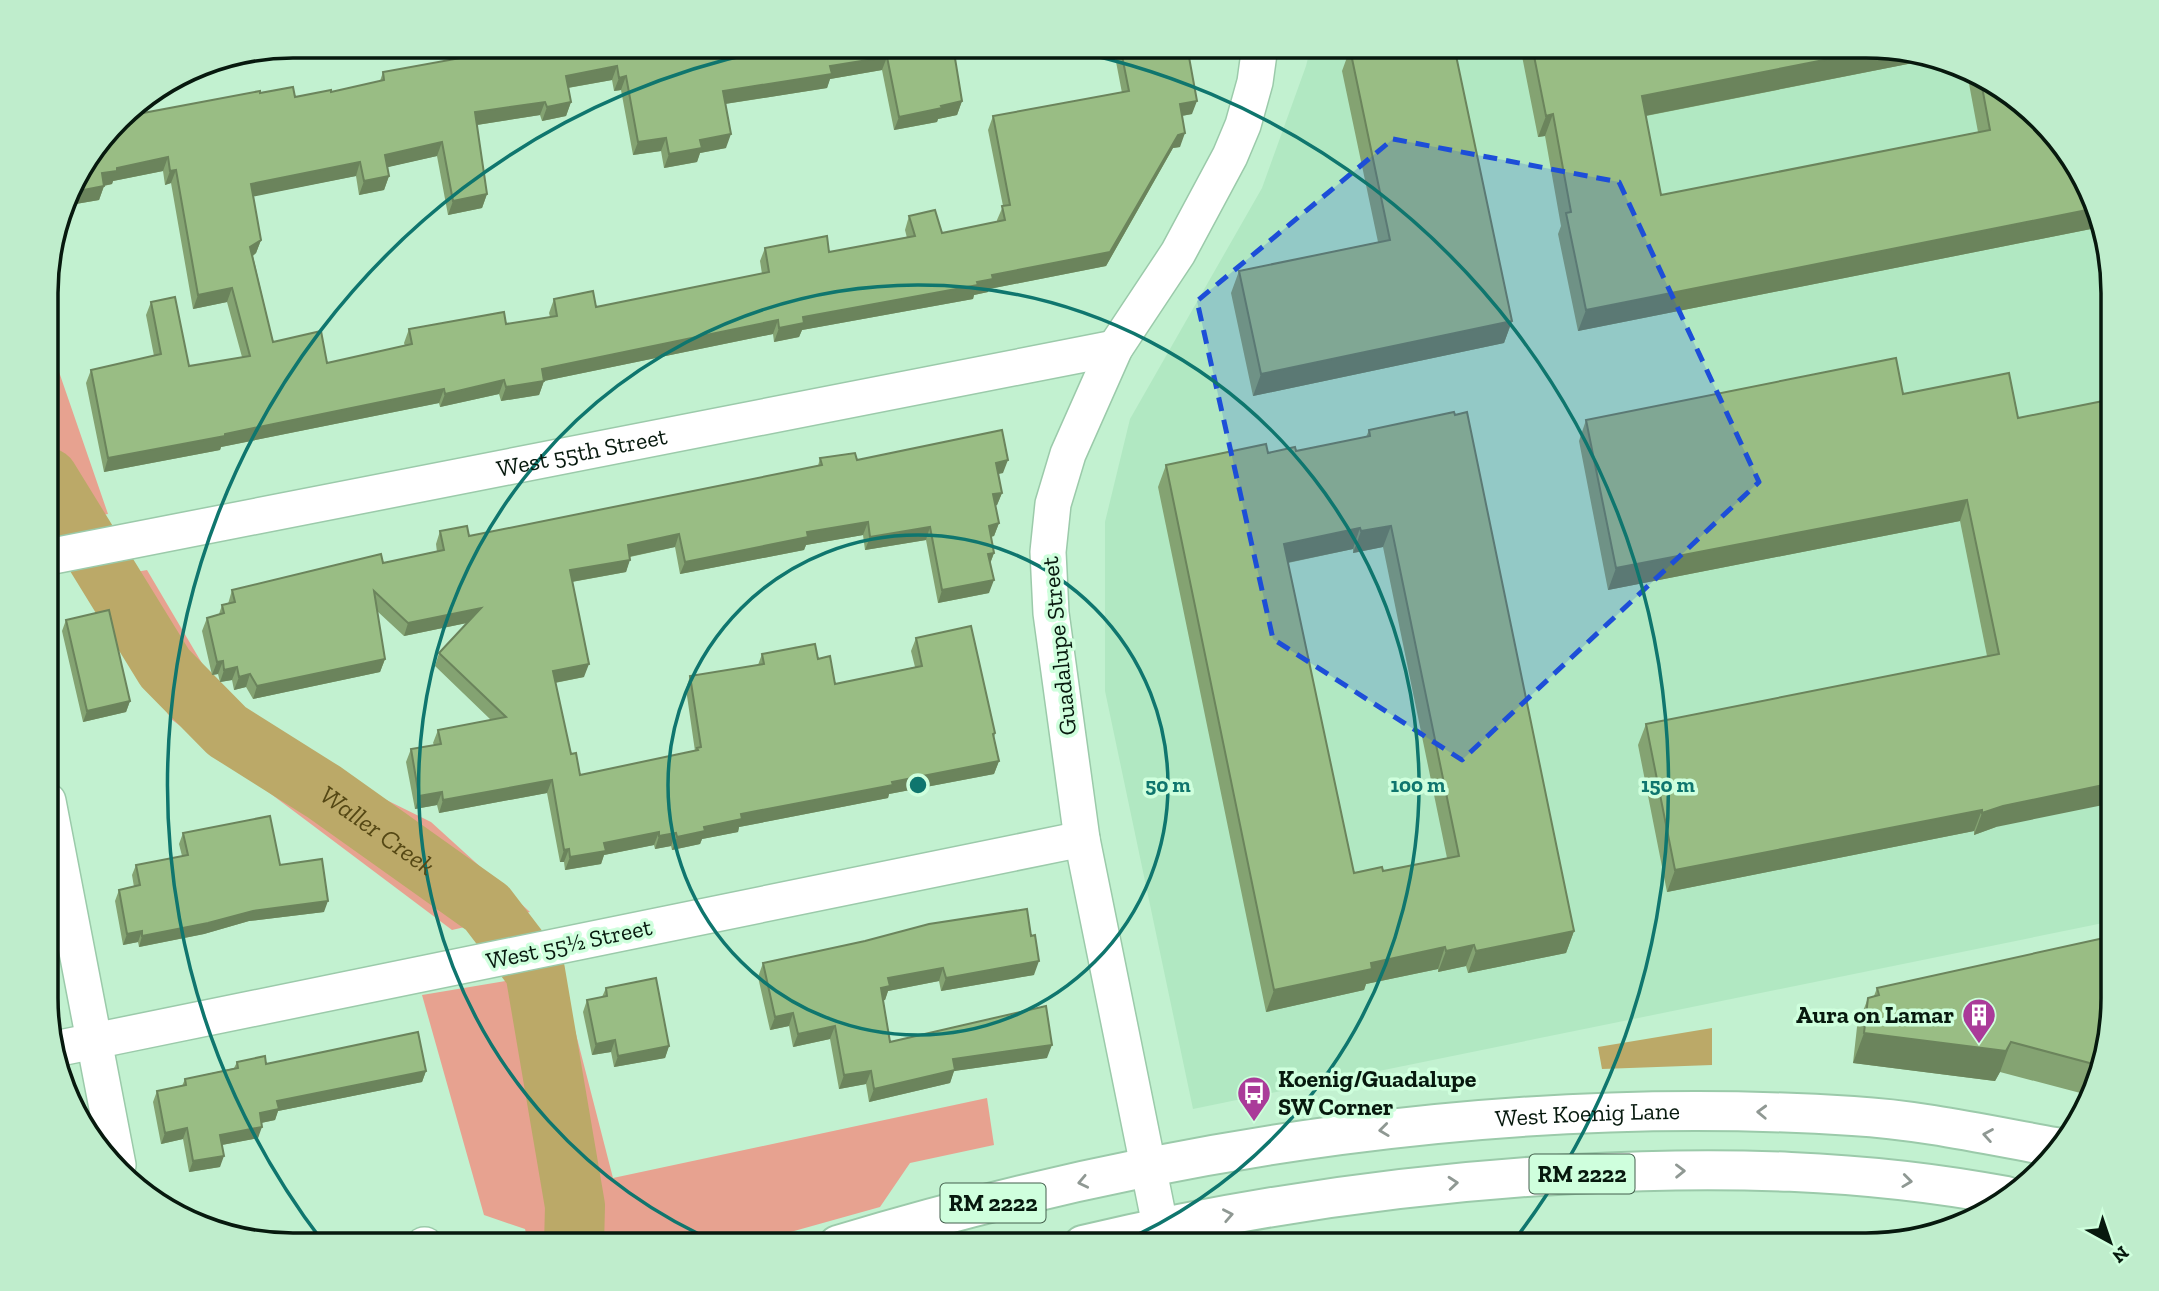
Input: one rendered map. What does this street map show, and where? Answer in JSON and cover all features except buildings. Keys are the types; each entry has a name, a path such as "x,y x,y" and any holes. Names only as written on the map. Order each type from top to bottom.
{"main road":[{"name":"West Koenig Lane","path":"878,1233 1149,1166 1257,1147 1392,1129 1501,1119 1623,1112 1737,1111 1856,1116 2049,1146"},
{"name":"RM 2222","path":"1178,1233 1272,1207 1402,1188 1628,1171 1737,1170 1851,1174 1996,1194"}],"street":[{"name":"Guadalupe Street","path":"1162,1233 1082,839 1051,613 1048,552 1053,504 1066,461 1115,348 1178,253 1230,156 1243,125 1255,82 1258,58"},
{"name":"West 55th Street","path":"58,555 1115,348"},
{"name":"West 55½ Street","path":"64,1047 1082,839"},
{"path":"58,853 116,1152"}],"highlighted area":[{"path":"1393,139 1619,182 1759,482 1462,760 1273,639 1197,301"}],"shaded area":[{"path":"1308,58 1897,60 1927,66 1984,89 2009,106 2032,127 2053,150 2070,175 2083,203 2097,247 2101,277 2101,923 1193,1109 1105,691 1105,522 1130,419 1262,188"},
{"path":"58,369 108,514 58,522"},
{"path":"147,570 216,687 277,746 431,822 530,912 452,930 171,719 88,581"},
{"path":"560,972 613,1178 987,1098 994,1145 910,1163 880,1207 787,1233 526,1233 525,1229 484,1215 422,995"},
{"path":"1712,1028 1712,1065 1602,1069 1598,1047"}],"waterway":[{"name":"Waller Creek","path":"58,494 165,668 227,731 324,792 487,908 535,971 575,1206 574,1233"}],"place":[{"name":"Aura on Lamar","path":"1979,1045"},
{"name":"Koenig/Guadalupe SW Corner","path":"1254,1123"}]}
